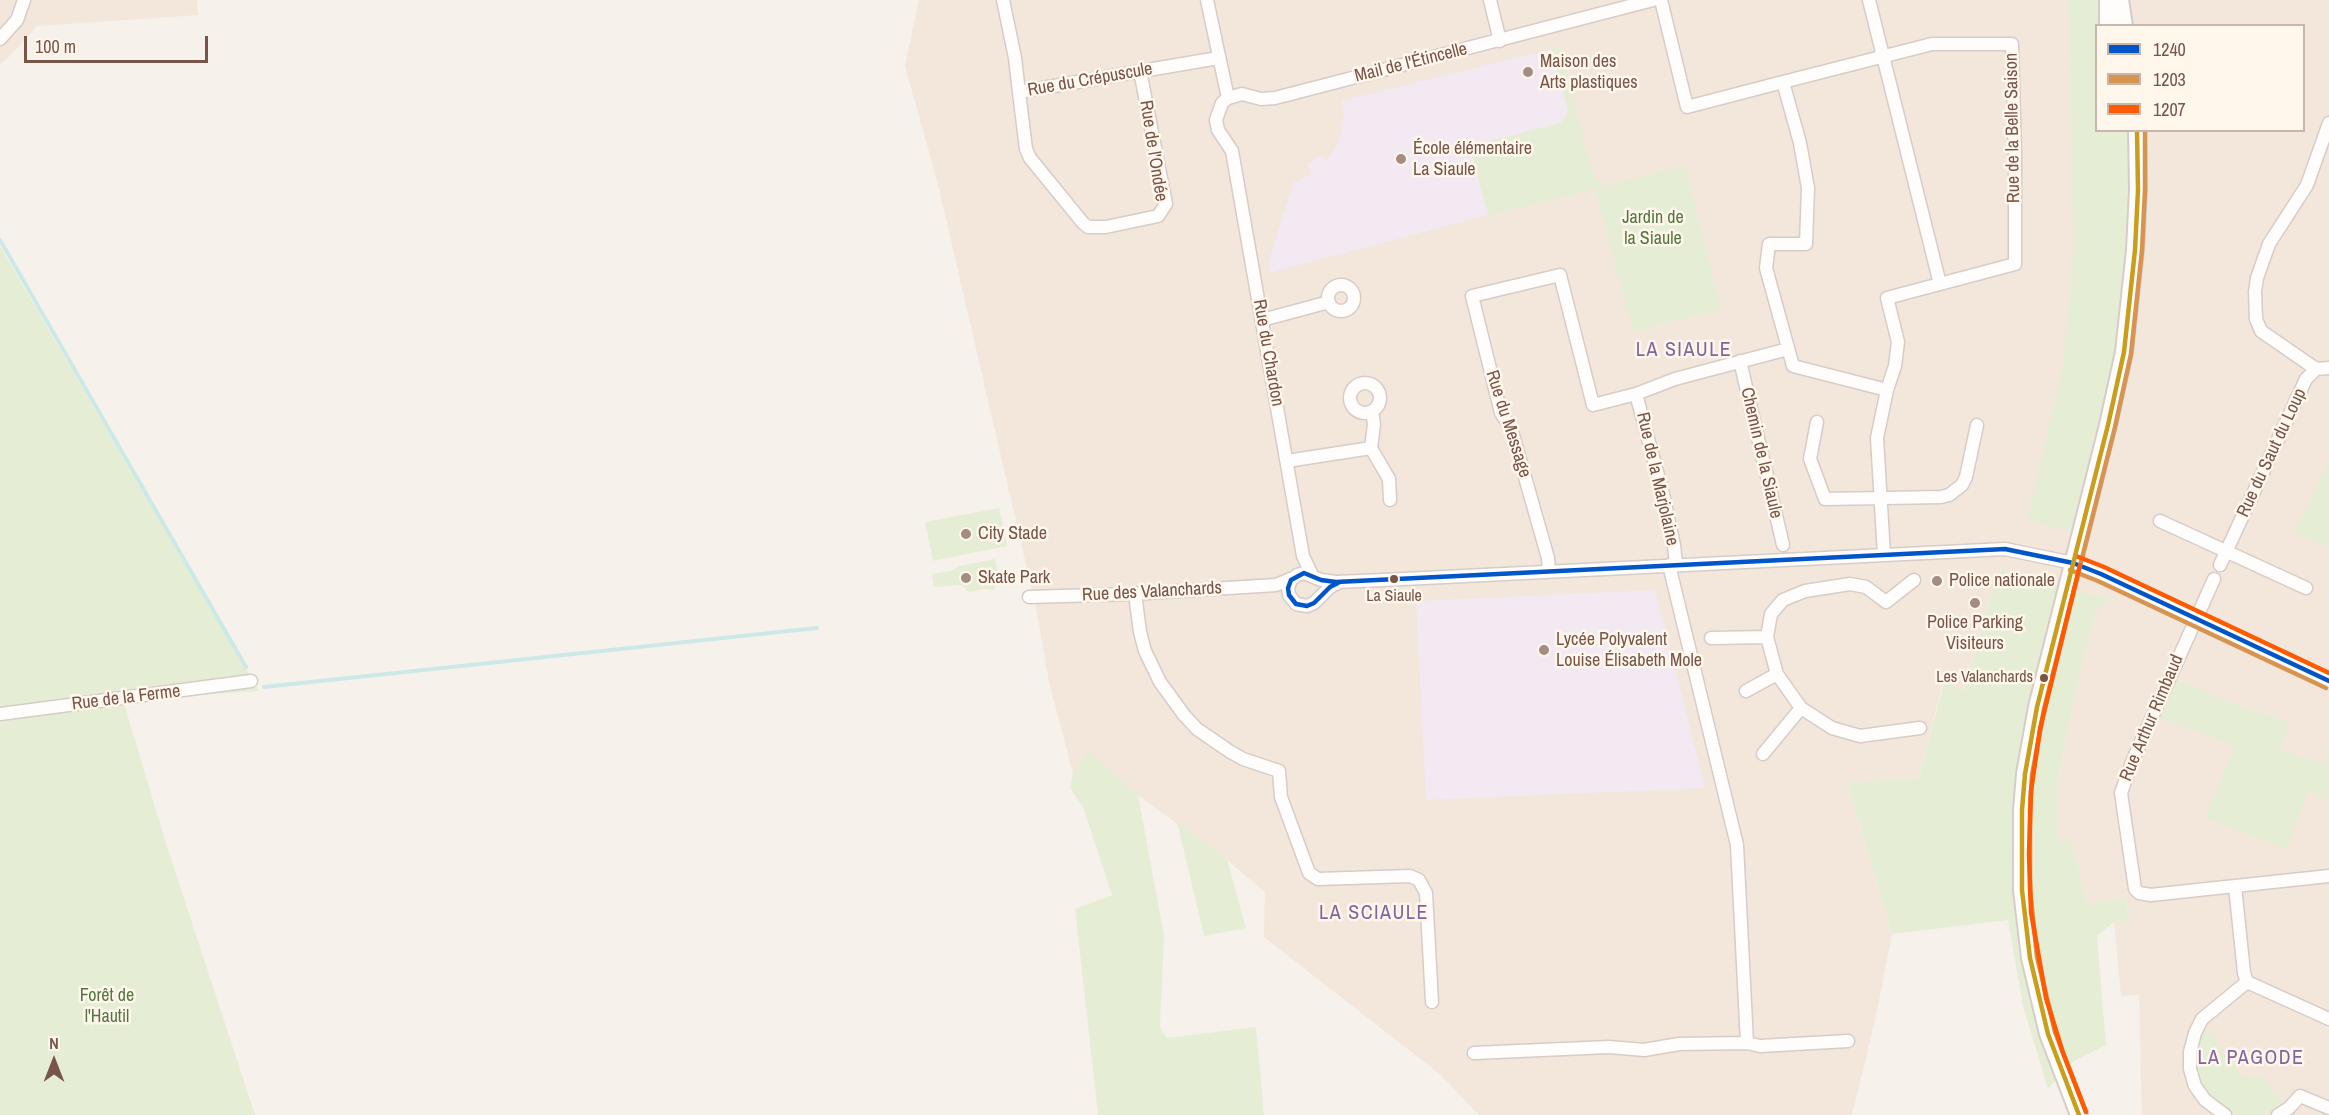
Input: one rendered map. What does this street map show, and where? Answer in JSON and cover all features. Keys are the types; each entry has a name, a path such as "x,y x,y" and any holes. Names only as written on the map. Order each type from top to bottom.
{"main road":[{"path":"2108,0 2109,24"},
{"path":"2120,0 2124,24"},
{"path":"2079,1115 2056,1055 2039,1000 2024,913 2021,854 2024,790 2033,728 2106,435 2124,352 2135,250 2138,190 2137,132"}],"street":[{"path":"0,39 17,20 24,0"},
{"name":"Rue du Crépuscule","path":"1003,0 1015,58 1019,92 1218,58"},
{"path":"1207,0 1228,98"},
{"path":"1490,0 1500,41"},
{"name":"Mail de l'Étincelle","path":"1228,98 1242,94 1262,99 1275,98 1653,0"},
{"name":"Rue de la Belle Saison","path":"1661,0 1687,107 1932,44 2012,44 2015,264 1887,298 1898,342 1895,366 1876,438 1884,555"},
{"path":"1869,0 1940,284"},
{"name":"Rue de l'Ondée","path":"1019,92 1026,149 1030,158 1083,223 1088,227 1106,227 1158,216 1166,204 1140,71"},
{"path":"1783,82 1800,143 1808,188 1806,244 1769,244 1766,268 1793,366 1887,390"},
{"name":"Rue du Chardon","path":"1228,98 1217,112 1216,120 1218,130 1232,151 1303,556 1313,576"},
{"path":"2323,368 2261,331 2256,319 2255,292 2257,278 2269,244 2307,185 2329,123"},
{"name":"Rue de la Marjolaine","path":"1560,275 1593,405 1636,394 1675,379 1788,349"},
{"name":"Rue du Message","path":"1549,571 1511,428 1501,413 1472,297 1560,275"},
{"path":"1262,320 1329,302"},
{"name":"Chemin de la Siaule","path":"1740,361 1783,545"},
{"name":"Rue du Saut du Loup","path":"2220,566 2306,379 2323,368"},
{"name":"Rue de la Marjolaine","path":"1636,394 1663,494 1674,545 1672,565 1737,845 1747,1043"},
{"path":"1372,412 1374,424 1371,447 1389,478 1390,500"},
{"path":"1817,422 1810,459 1825,499 1949,495 1962,485 1966,477 1977,425"},
{"path":"1287,461 1371,447"},
{"path":"2160,521 2306,588"},
{"path":"1288,593 1289,584 1295,577 1304,573 1340,582 2005,549 2073,563 2101,574 2329,681"},
{"name":"Rue du Chardon","path":"1295,577 1303,556"},
{"path":"1313,576 1321,587 1319,598"},
{"name":"Rue des Valanchards","path":"1029,597 1135,594 1276,585 1295,577"},
{"name":"Rue Arthur Rimbaud","path":"2214,579 2123,786 2121,800 2133,884 2139,893 2151,895 2329,876"},
{"path":"1914,580 1886,602 1866,587 1850,584 1805,591 1783,600 1771,614 1767,637 1778,674 1801,708 1832,728 1860,736 1920,728"},
{"path":"1276,585 1288,593 1293,602 1303,607 1311,605 1330,587 1340,582"},
{"path":"1135,594 1145,651 1161,682 1184,715 1197,729 1229,752 1279,771 1281,797 1310,873 1318,879 1410,876 1419,880 1425,893 1432,1002"},
{"path":"1711,638 1767,637"},
{"path":"1746,691 1778,674"},
{"name":"Rue de la Ferme","path":"0,714 251,681"},
{"path":"1763,754 1801,708"},
{"path":"2235,886 2244,973 2247,982 2329,1019"},
{"path":"2225,1115 2205,1100 2195,1086 2190,1069 2190,1053 2195,1033 2202,1019 2247,982"},
{"path":"1474,1053 1609,1047 1644,1050 1679,1044 1747,1043 1760,1046 1848,1041"},
{"path":"2278,1115 2289,1108 2300,1096 2329,1108"}],"shaded area":[{"path":"0,0 197,0 198,15 37,26 0,64"},
{"path":"919,0 2329,0 2329,1115 2142,1115 2139,995 2121,996 2114,922 2130,920 2125,898 2087,904 2072,840 2057,843 2058,781 2078,682 2096,610 2114,600 1998,570 1964,691 1943,681 1919,778 1847,782 1892,934 1875,1020 1852,1115 1479,1115 1441,1075 1264,937 1265,892 1227,860 1138,795 1073,773 1049,682 1037,612 938,184 905,66"},
{"name":"École élémentaire La Siaule","path":"1552,49 1568,112 1561,123 1470,146 1488,215 1269,273 1268,263 1294,182 1312,174 1307,164 1323,155 1327,162 1339,142 1344,113 1341,101"},
{"name":"Lycée Polyvalent Louise Élisabeth Mole","path":"1655,590 1705,788 1426,800 1416,601"}],"green space":[{"path":"2068,0 2102,0 2104,24 2095,24 2095,132 2129,132 2131,182 2129,245 2120,326 2108,393 2074,532 2027,520 2064,362 2073,247"},
{"name":"Jardin de la Siaule","path":"1560,47 1594,178 1605,186 1685,165 1721,309 1633,331 1595,189 1488,215 1470,146 1561,123 1568,112 1552,49"},
{"name":"Forêt de l'Hautil","path":"0,246 259,691 123,700 165,840 255,1115 0,1115"},
{"path":"2329,460 2329,547 2295,532"},
{"name":"City Stade","path":"999,508 1007,546 933,561 925,522"},
{"name":"Skate Park","path":"995,559 1000,583 993,590 969,592 962,585 934,587 932,574"},
{"path":"1998,570 2115,600 2096,610 2078,682 2058,781 2057,842 2072,839 2087,904 2125,898 2130,920 2114,922 2097,936 2106,1045 2074,1061 2048,1089 2023,1006 2008,920 1892,934 1847,782 1919,778 1944,681 1964,691"},
{"path":"2176,679 2241,707 2290,722 2280,750 2324,764 2329,748 2329,800 2308,791 2287,849 2205,818 2235,746 2161,718"},
{"path":"1088,751 1138,795 1164,936 1160,1025 1162,1032 1168,1038 1256,1027 1264,1115 1098,1115 1075,909 1112,895 1083,807 1070,788 1073,773"},
{"path":"1177,822 1227,860 1246,928 1204,936"},
{"path":"2209,1031 2243,1077 2262,1076 2284,1105 2278,1111 2267,1115 2235,1115 2218,1107 2200,1087 2193,1065 2199,1032"}],"waterway":[{"path":"0,240 246,667"},
{"path":"264,687 817,628"}],"transit line":[{"path":"2079,1115 2048,1034 2030,958 2022,890 2022,810 2025,774 2037,707 2108,425 2124,352 2135,250 2138,190 2137,132"},
{"name":"1203","path":"2086,1112 2055,1032 2037,957 2030,890 2032,775 2044,709 2115,427 2131,354 2142,250 2145,132"},
{"name":"1240","path":"1340,582 1330,587 1314,603 1307,606 1296,604 1289,595 1288,588 1291,580 1304,573 1321,580 1336,582 2005,549 2073,563 2101,574 2329,681"},
{"name":"1207","path":"2076,556 2329,673"},
{"name":"1207","path":"2080,565 2040,729 2031,791 2029,854 2031,912 2046,998 2063,1053 2086,1112"},
{"name":"1203","path":"2070,570 2326,688"}],"place":[{"name":"Maison des Arts plastiques","path":"1528,72"},
{"name":"École élémentaire La Siaule","path":"1401,159"},
{"name":"City Stade","path":"966,534"},
{"name":"Skate Park","path":"966,578"},
{"name":"La Siaule","path":"1394,579"},
{"name":"Police nationale","path":"1937,581"},
{"name":"Police Parking Visiteurs","path":"1975,603"},
{"name":"Lycée Polyvalent Louise Élisabeth Mole","path":"1544,650"},
{"name":"Les Valanchards","path":"2044,678"}],"district":[{"name":"LA SIAULE","path":"1684,351"},
{"name":"LA SCIAULE","path":"1374,914"},
{"name":"LA PAGODE","path":"2251,1059"}]}
